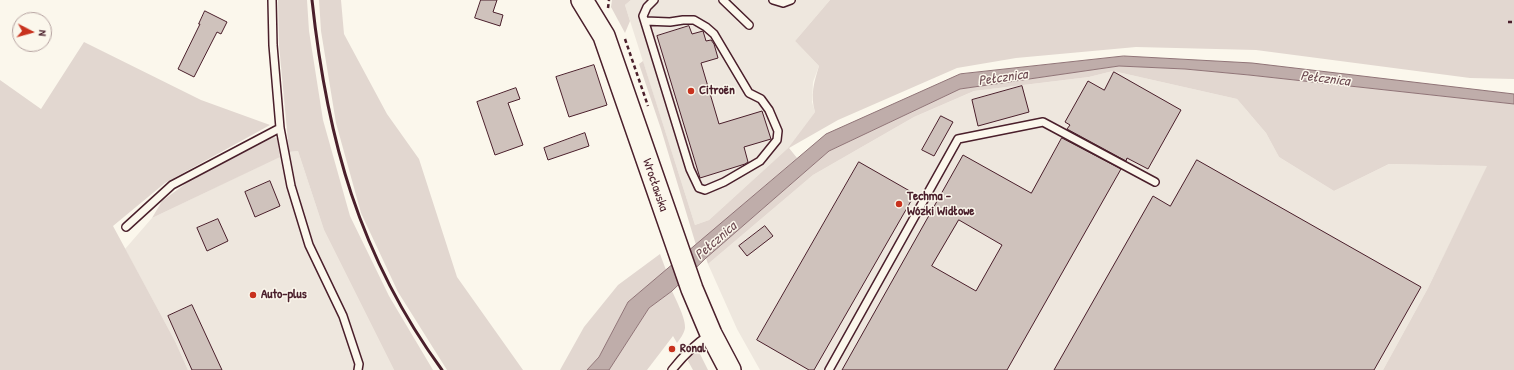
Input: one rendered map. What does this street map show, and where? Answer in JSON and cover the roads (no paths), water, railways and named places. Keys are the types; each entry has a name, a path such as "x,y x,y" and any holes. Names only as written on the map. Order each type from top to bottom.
{"main road":[{"name":"Wrocławska","path":"582,0 604,36 672,235 711,334 730,370"}],"lane":[{"path":"272,0 273,45 280,128 291,186 309,246 343,316 359,364 358,370"},
{"path":"645,21 670,22 694,20 714,34 749,93 761,99 769,110 778,131 777,140 760,161 724,182 705,190 699,188 690,169 643,16 647,7 654,0"},
{"path":"722,0 749,25"},
{"path":"773,0 782,3 791,0"},
{"path":"829,370 958,139 1043,122 1155,182"},
{"path":"126,227 172,185 280,128"},
{"path":"672,370 684,355 697,343 711,334"}],"water":[{"name":"Pełcznica","path":"1124,56 1252,63 1514,94 1514,104 1249,75 1185,69 1119,66 960,89 829,151 706,258 672,291 649,308 609,370 587,370 599,357 628,302 826,134 960,74"}],"railway":[{"path":"312,0 318,51 327,100 338,148 352,194 368,239 389,284 413,327 442,370"}],"place":[{"name":"Citroën","path":"691,91"},
{"name":"Techma - Wózki Widłowe","path":"899,204"},
{"name":"Auto-plus","path":"253,295"},
{"name":"Ronal","path":"672,349"}]}
